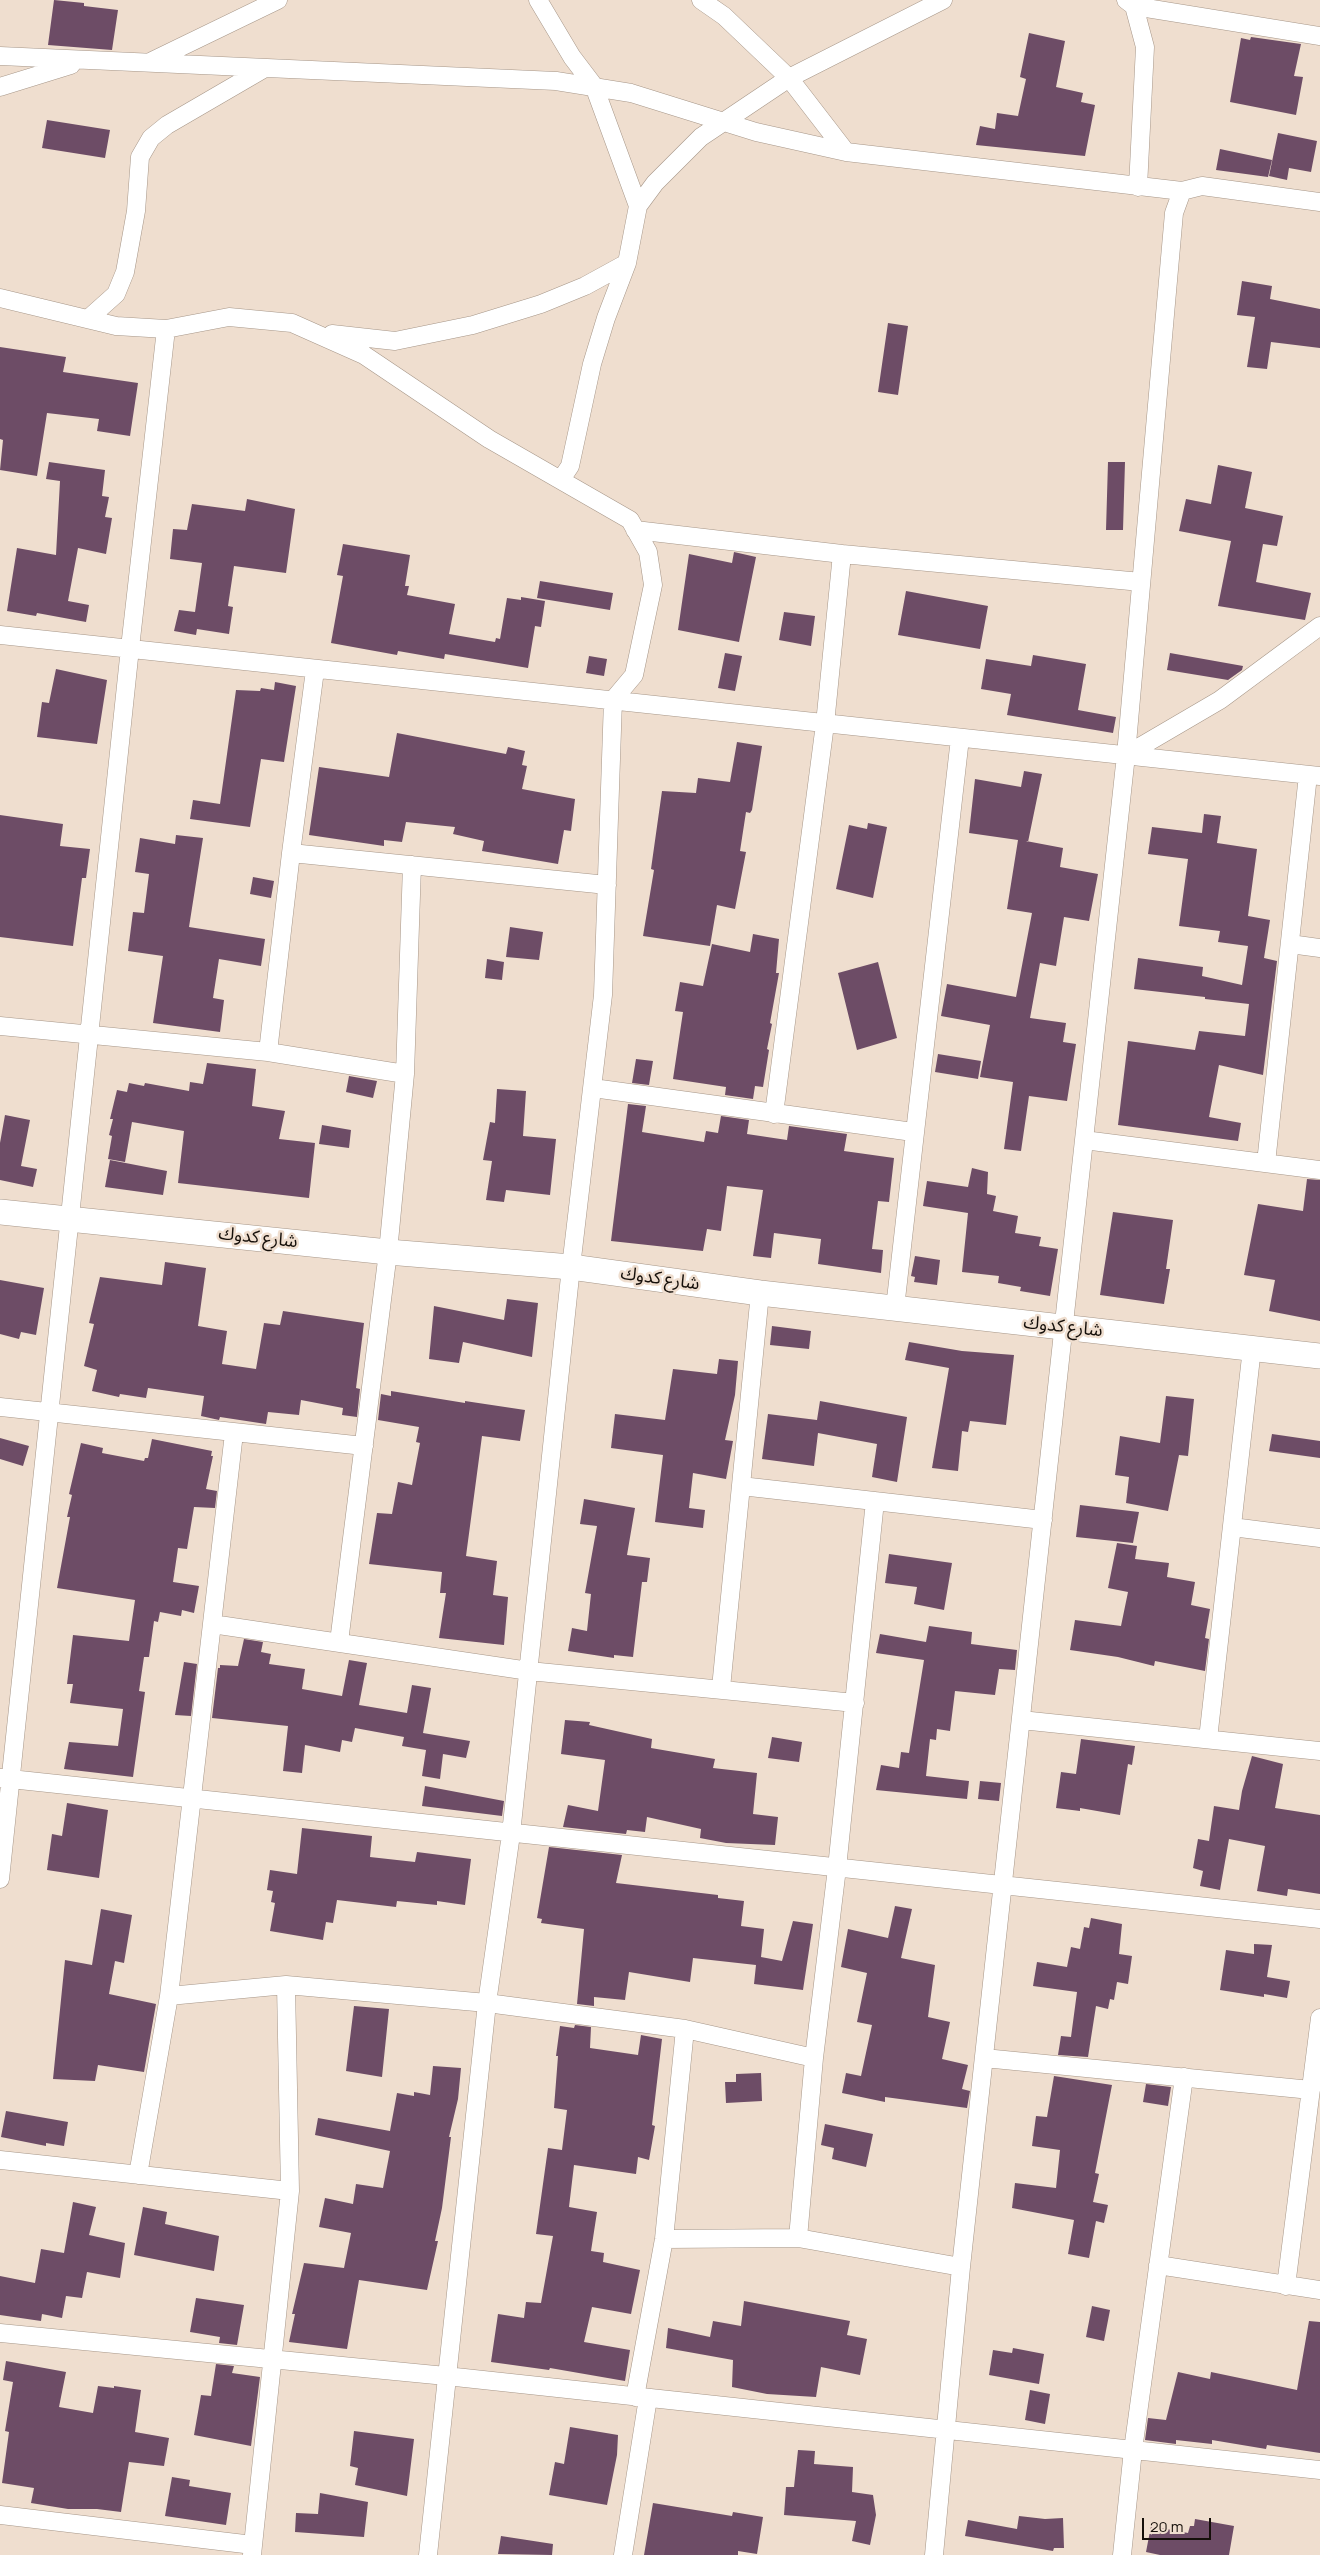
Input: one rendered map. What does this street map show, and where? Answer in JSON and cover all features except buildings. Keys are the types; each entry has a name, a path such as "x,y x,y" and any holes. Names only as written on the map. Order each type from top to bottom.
{"street":[{"path":"149,63 278,0"},
{"path":"538,0 572,57 594,86 638,206"},
{"path":"701,0 724,16 789,78 846,152"},
{"path":"562,478 570,466 592,364 626,263 638,206 655,183 701,137 789,78 942,0"},
{"path":"1138,187 1145,47 1130,3 1320,36"},
{"path":"0,56 519,78 594,86 667,103 724,123 846,152 1182,192 1202,186 1320,202"},
{"path":"0,87 57,68 92,60"},
{"path":"88,319 116,294 125,272 136,211 140,157 151,138 167,124 266,67"},
{"path":"934,2555 944,2430 1126,756 1174,213 1182,192"},
{"path":"0,298 116,326 166,329 229,317 292,323 340,336 395,341 473,325 541,304 585,286 626,263"},
{"path":"292,323 364,355 489,439 562,478 630,520 648,552 653,585 634,675 614,700 603,995 571,1267 511,1834 486,2003 428,2555"},
{"path":"0,1879 5,1779 49,1412 130,648 166,329"},
{"path":"636,530 842,554 1141,582"},
{"path":"774,1114 825,724 842,554"},
{"path":"1126,756 1220,700 1320,626"},
{"path":"0,635 1314,776 1290,944 1266,1163"},
{"path":"268,1052 290,853 315,670"},
{"path":"895,1308 913,1132 960,738"},
{"path":"290,853 607,885"},
{"path":"340,1642 388,1252 405,1074 412,866"},
{"path":"1290,944 1320,948"},
{"path":"0,1026 268,1052 405,1074"},
{"path":"593,1088 913,1132"},
{"path":"1084,1140 1320,1170"},
{"name":"شارع كدوك","path":"0,1212 388,1252 571,1267 760,1293 1320,1356"},
{"path":"720,1688 760,1293"},
{"path":"1208,1739 1252,1348"},
{"path":"0,1407 364,1446"},
{"path":"138,2174 169,1996 234,1433"},
{"path":"741,1486 1043,1520"},
{"path":"798,2238 814,2058 837,1868 875,1501"},
{"path":"1232,1526 1320,1538"},
{"path":"212,1624 529,1671 720,1688 855,1703"},
{"path":"1021,1720 1320,1751"},
{"path":"5,1779 1320,1919"},
{"path":"169,1996 286,1985 486,2003 685,2029 814,2058"},
{"path":"0,2515 252,2550 290,2191 286,1985"},
{"path":"1286,2286 1320,2018"},
{"path":"624,2555 641,2397 664,2239 685,2029"},
{"path":"984,2058 1311,2090"},
{"path":"1122,2555 1133,2450 1184,2078"},
{"path":"0,2160 290,2191"},
{"path":"664,2239 798,2238 962,2267"},
{"path":"1158,2265 1320,2290"},
{"path":"0,2332 446,2376 1320,2470"}]}
